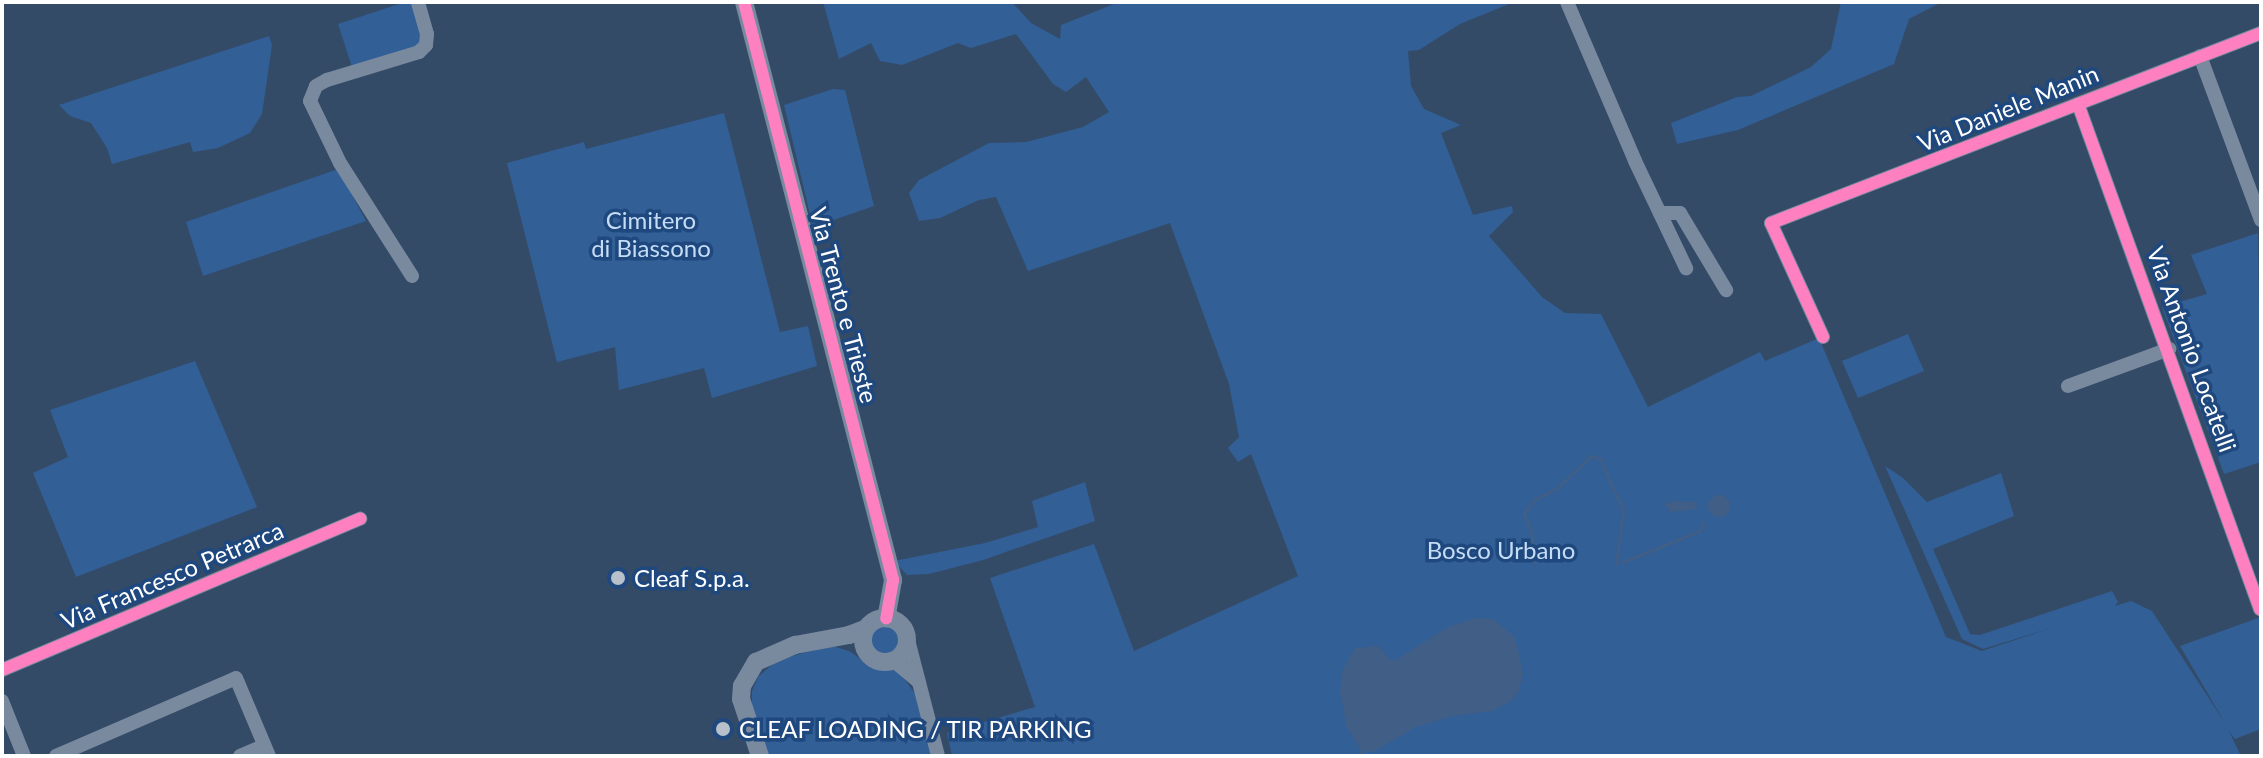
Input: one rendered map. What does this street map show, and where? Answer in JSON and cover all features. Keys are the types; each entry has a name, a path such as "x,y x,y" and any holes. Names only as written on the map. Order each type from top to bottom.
{"street":[{"path":"412,276 340,163 310,101 316,86 327,80 419,52 426,45 427,34 418,2"},
{"name":"Via Trento e Trieste","path":"744,2 905,631"},
{"path":"1567,2 1635,161 1686,268"},
{"name":"Via Daniele Manin","path":"1823,337 1771,223 2261,33"},
{"path":"2200,56 2261,220"},
{"name":"Via Antonio Locatelli","path":"2078,104 2169,349 2260,609"},
{"path":"1660,213 1680,213 1726,290"},
{"path":"2068,386 2169,349"},
{"name":"Via Francesco Petrarca","path":"2,670 360,519"},
{"name":"Via Trento e Trieste","path":"886,618 893,587"},
{"path":"760,756 742,706 742,686 756,662 779,650 865,629 876,620 886,618 905,631 938,756"},
{"path":"863,648 865,629"},
{"path":"895,662 906,648 905,631"},
{"path":"828,640 863,648 876,661 895,662 921,684"},
{"path":"56,756 236,678 267,751 240,756"},
{"path":"2,701 24,756"}],"green space":[{"path":"412,2 422,40 418,46 352,67 338,24"},
{"name":"Bosco Urbano","path":"823,2 1012,2 1031,23 1060,39 1061,25 1119,2 1514,2 1460,24 1419,50 1408,51 1411,86 1424,109 1461,125 1441,133 1473,215 1512,206 1513,212 1489,236 1542,297 1565,313 1601,314 1648,407 1760,352 1765,361 1819,338 1946,637 1982,651 2051,628 1983,649 1962,639 1885,466 1903,478 1927,502 2001,473 2014,516 1933,549 1970,634 1980,635 2112,591 2118,602 2115,606 2131,601 2152,611 2225,723 2180,646 2261,617 2261,729 2235,739 2229,731 2241,756 952,756 947,733 1035,707 990,578 1094,544 1134,651 1298,576 1251,454 1238,462 1228,448 1239,437 1229,384 1170,223 1028,271 996,197 979,200 940,218 919,221 909,193 919,180 989,143 1026,142 1083,127 1109,112 1086,77 1066,92 1053,84 1016,34 971,48 958,43 902,65 880,61 871,43 839,59"},
{"path":"1841,2 1942,2 1909,19 1894,64 1738,130 1677,144 1671,123 1737,97 1751,96 1811,67 1831,49"},
{"path":"269,36 272,45 262,114 250,133 218,148 193,152 190,142 112,164 107,148 91,123 70,116 59,105"},
{"path":"833,89 845,90 874,206 813,227 784,105"},
{"name":"Cimitero di Biassono","path":"724,113 780,332 808,326 817,366 712,398 704,368 619,390 615,347 557,362 507,163 584,142 586,149"},
{"path":"338,169 366,221 203,276 186,222"},
{"path":"2258,233 2261,462 2224,474 2162,307 2207,294 2191,255"},
{"path":"1908,334 1924,371 1858,398 1842,361"},
{"path":"195,361 257,507 76,577 33,473 68,457 50,410"},
{"path":"1085,482 1095,521 983,560 929,574 907,575 894,561 985,543 1038,527 1032,501"},
{"path":"885,626 896,630 900,641 896,652 885,656 874,652 870,641 874,630"},
{"path":"829,645 849,651 877,670 897,669 919,699 932,756 769,756 752,713 752,691 758,677 776,661"}],"shaded area":[{"path":"1715,495 1723,495 1730,506 1723,517 1715,517 1708,510 1708,502"},
{"path":"1696,502 1697,509 1670,512 1664,504"},
{"path":"1476,618 1493,619 1515,637 1523,673 1519,691 1511,701 1492,711 1453,716 1416,727 1373,752 1361,751 1346,725 1340,691 1342,671 1355,648 1378,646 1390,660 1396,660 1448,627"}],"waterway":[{"path":"1559,486 1591,456 1601,459 1607,475"},
{"path":"1608,477 1614,491"},
{"path":"1534,563 1532,534 1524,513 1534,500 1557,488"},
{"path":"1616,494 1623,509"},
{"path":"1616,564 1623,511"},
{"path":"1622,562 1699,531 1704,522"},
{"path":"1361,751 1361,756"}],"cycle path":[{"path":"744,2 893,580 886,618"},
{"path":"1823,337 1771,223 2261,33"},
{"path":"2078,104 2260,609"},
{"path":"2,670 360,519"}],"place":[{"name":"Cleaf S.p.a.","path":"618,578"},
{"name":"CLEAF LOADING / TIR PARKING","path":"723,729"}]}
